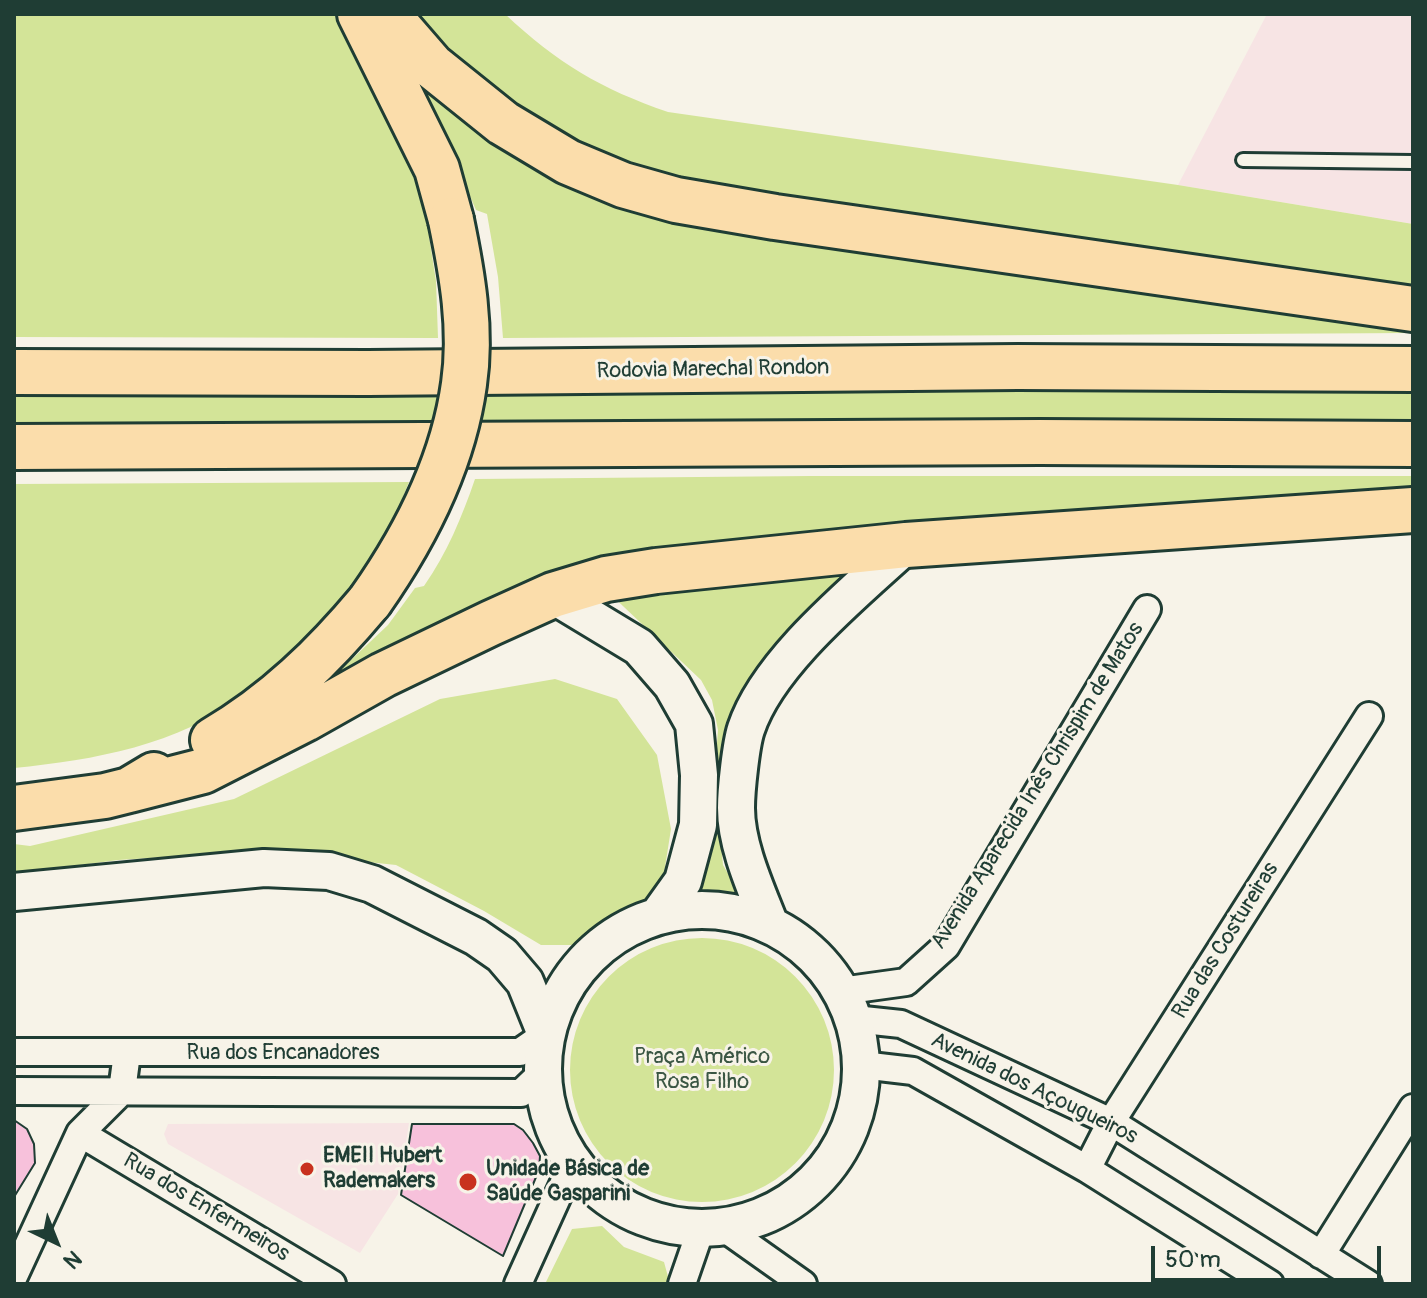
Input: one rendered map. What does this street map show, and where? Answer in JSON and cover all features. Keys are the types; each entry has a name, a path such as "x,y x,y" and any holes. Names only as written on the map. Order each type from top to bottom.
{"highway":[{"path":"129,790 224,734 286,689 334,645 399,560 423,516 439,476 464,384 466,338 463,277 437,169 360,14"},
{"path":"387,14 432,66 503,123 568,162 623,185 676,200 775,217 1413,309"},
{"name":"Rodovia Marechal Rondon","path":"14,372 368,373 1018,367 1413,369"},
{"path":"14,447 1024,442 1413,444"},
{"path":"14,808 129,790 203,771 383,675 553,595 606,579 906,545 1413,510"}],"main road":[{"path":"770,925 747,865 736,809 746,729 770,683 812,632 906,545"},
{"path":"553,595 639,647 672,685 694,724 699,775 698,825 683,881 658,916"},
{"path":"14,892 264,868 329,871 372,884 476,937 502,955 525,982 546,1034"},
{"path":"690,910 724,911 770,925 811,952 848,1005 862,1065 856,1111 837,1154 807,1189 768,1215 712,1228 662,1224 626,1210 594,1188 568,1158 549,1118 542,1073 546,1034 568,983 592,954 623,931 658,916 690,910"},
{"path":"476,937 497,937 515,944 564,993"}],"street":[{"name":"Avenida Aparecida Inês Chrispim de Matos","path":"848,1005 906,982 946,946 1147,609"},
{"name":"Rua das Costureiras","path":"1087,1169 1111,1122 1369,716"},
{"name":"Avenida dos Açougueiros","path":"848,1005 901,1024 1111,1122 1368,1284"},
{"name":"Rua dos Encanadores","path":"14,1052 520,1052 546,1034"},
{"path":"14,1276 80,1133 122,1091 127,1053"},
{"name":"Avenida dos Açougueiros","path":"862,1065 913,1071 1087,1169 1270,1284"},
{"name":"Rua dos Encanadores","path":"14,1091 521,1093 542,1073"},
{"path":"1321,1255 1413,1108"},
{"name":"Rua dos Enfermeiros","path":"80,1133 332,1284"},
{"path":"518,1284 566,1178 568,1158"},
{"path":"682,1284 712,1228 803,1284"}],"lane":[{"path":"1243,160 1413,162"}],"shaded area":[{"path":"1267,14 1413,14 1413,224 1178,185"},
{"name":"EMEII Hubert Rademakers","path":"409,1123 398,1194 360,1253 168,1144 164,1134 168,1124"}],"green space":[{"path":"14,14 336,14 403,138 436,231 429,236 436,281 438,338 14,337"},
{"path":"403,14 505,14 543,47 581,73 668,112 1178,185 1413,224 1413,293 655,177 546,132"},
{"path":"409,71 569,186 613,206 659,219 965,265 1413,326 1413,333 503,338 498,277 487,214 476,210 440,127"},
{"path":"1413,385 1413,424 14,430 14,390"},
{"path":"1413,476 1413,492 710,543 615,557 559,571 496,595 317,692 388,625 415,588 424,586 453,534 475,479"},
{"path":"409,482 373,566 354,592 311,639 244,696 191,727 163,738 105,755 14,768 14,484"},
{"path":"854,569 801,616 759,675 729,733 718,813 723,865 749,909 703,903 684,904 712,808 718,730 712,700 701,680 605,589"},
{"path":"555,679 617,699 657,755 671,829 660,899 583,945 541,945 396,865 264,851 118,860 14,874 14,844 30,846 234,799 440,699"},
{"name":"Praça Américo Rosa Filho","path":"702,938 753,948 786,968 804,986 824,1019 834,1070 824,1121 804,1154 786,1172 753,1192 702,1202 651,1192 618,1172 600,1154 580,1121 570,1070 580,1019 600,986 618,968 651,948"},
{"path":"602,1226 624,1247 664,1262 670,1284 545,1284 572,1229"}],"building":[{"path":"14,1120 27,1129 34,1144 35,1163 14,1197"},
{"name":"Unidade Básica de Saúde Gasparini","path":"412,1124 514,1124 533,1143 540,1156 539,1170 503,1256 401,1195"}],"place":[{"name":"EMEII Hubert Rademakers","path":"307,1169"},
{"name":"Unidade Básica de Saúde Gasparini","path":"468,1182"}]}
